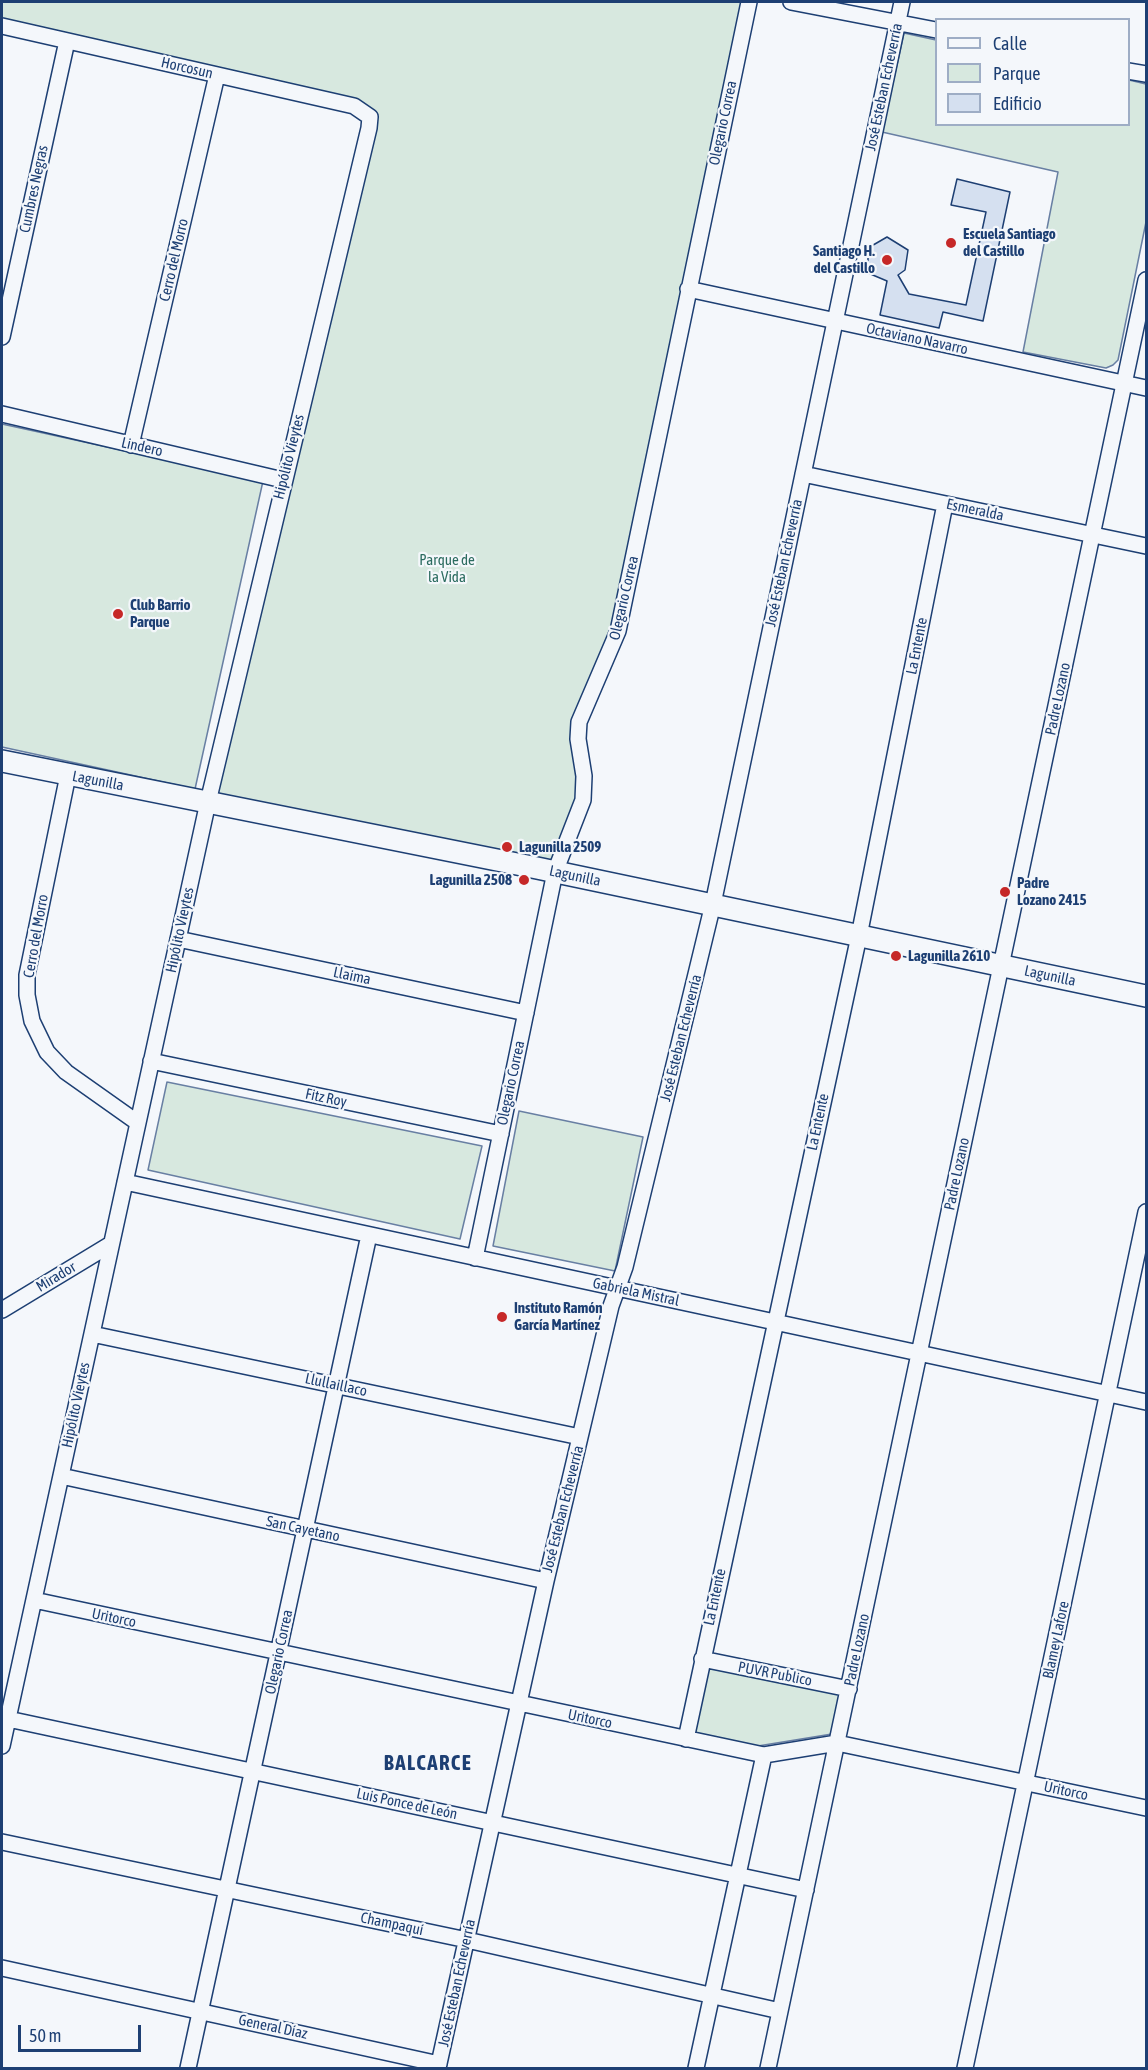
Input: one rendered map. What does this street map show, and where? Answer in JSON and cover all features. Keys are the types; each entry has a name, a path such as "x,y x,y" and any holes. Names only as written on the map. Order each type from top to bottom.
{"main road":[{"name":"Lagunilla","path":"2,761 712,904 1146,996"}],"street":[{"name":"Olegario Correa","path":"475,1258 555,872 583,800 584,776 578,739 579,722 618,631 749,2"},
{"path":"791,2 935,30"},
{"name":"José Esteban Echeverría","path":"439,2066 546,1581 611,1306 626,1267 712,904 902,2"},
{"name":"Horcosun","path":"2,26 354,106 370,117"},
{"name":"Cumbres Negras","path":"2,337 67,41"},
{"path":"1130,70 1146,74"},
{"name":"Cerro del Morro","path":"131,444 217,75"},
{"name":"Hipólito Vieytes","path":"2,1746 208,802 370,117"},
{"name":"Padre Lozano","path":"768,2068 1146,280"},
{"name":"Octaviano Navarro","path":"688,289 1146,388"},
{"name":"Lindero","path":"2,414 283,480"},
{"name":"Esmeralda","path":"803,474 1146,546"},
{"name":"La Entente","path":"686,1739 858,936 945,504"},
{"name":"Cerro del Morro","path":"68,775 27,975 32,1021 47,1052 66,1072 138,1123"},
{"name":"Llaima","path":"178,939 526,1013"},
{"name":"Fitz Roy","path":"151,1061 501,1134"},
{"name":"Gabriela Mistral","path":"125,1182 1146,1402"},
{"name":"Blamey Lafore","path":"965,2068 1146,1212"},
{"name":"Olegario Correa","path":"188,2068 369,1235"},
{"name":"Mirador","path":"2,1310 111,1244"},
{"name":"Llullaillaco","path":"92,1334 580,1437"},
{"name":"San Cayetano","path":"61,1476 546,1581"},
{"name":"Uritorco","path":"34,1600 764,1755 837,1743 1146,1808"},
{"name":"PUVR Publico","path":"702,1659 849,1689"},
{"name":"Luis Ponce de León","path":"8,1719 806,1890"},
{"path":"696,2068 764,1755"},
{"name":"Champaquí","path":"2,1842 228,1888 780,2011"},
{"name":"General Díaz","path":"2,1968 439,2066"}],"green space":[{"name":"Parque de la Vida","path":"2,2 749,2 618,631 584,706 584,776 555,872 208,802 369,117 2,26"},
{"path":"904,33 935,40 935,126 1130,126 1130,80 1146,84 1146,222 1118,360 1106,368 1023,352 1058,172 882,132"},
{"name":"Club Barrio Parque","path":"2,424 263,481 195,789 2,747"},
{"path":"167,1082 482,1146 460,1239 148,1170"},
{"path":"519,1111 643,1137 615,1271 493,1246"},
{"path":"706,1667 840,1694 832,1734 758,1746 693,1734"}],"building":[{"name":"Santiago H. del Castillo","path":"957,179 1010,192 983,321 943,312 939,328 880,315 887,281 868,273 868,248 887,237 908,250 905,270 898,275 909,294 966,305 986,212 951,205"}],"place":[{"name":"Escuela Santiago del Castillo","path":"951,243"},
{"name":"Santiago H. del Castillo","path":"887,260"},
{"name":"Club Barrio Parque","path":"118,614"},
{"name":"Lagunilla 2509","path":"507,847"},
{"name":"Lagunilla 2508","path":"524,880"},
{"name":"Padre Lozano 2415","path":"1005,892"},
{"name":"Lagunilla 2610","path":"896,956"},
{"name":"Instituto Ramón García Martínez","path":"502,1317"}],"district":[{"name":"BALCARCE","path":"428,1763"}]}
